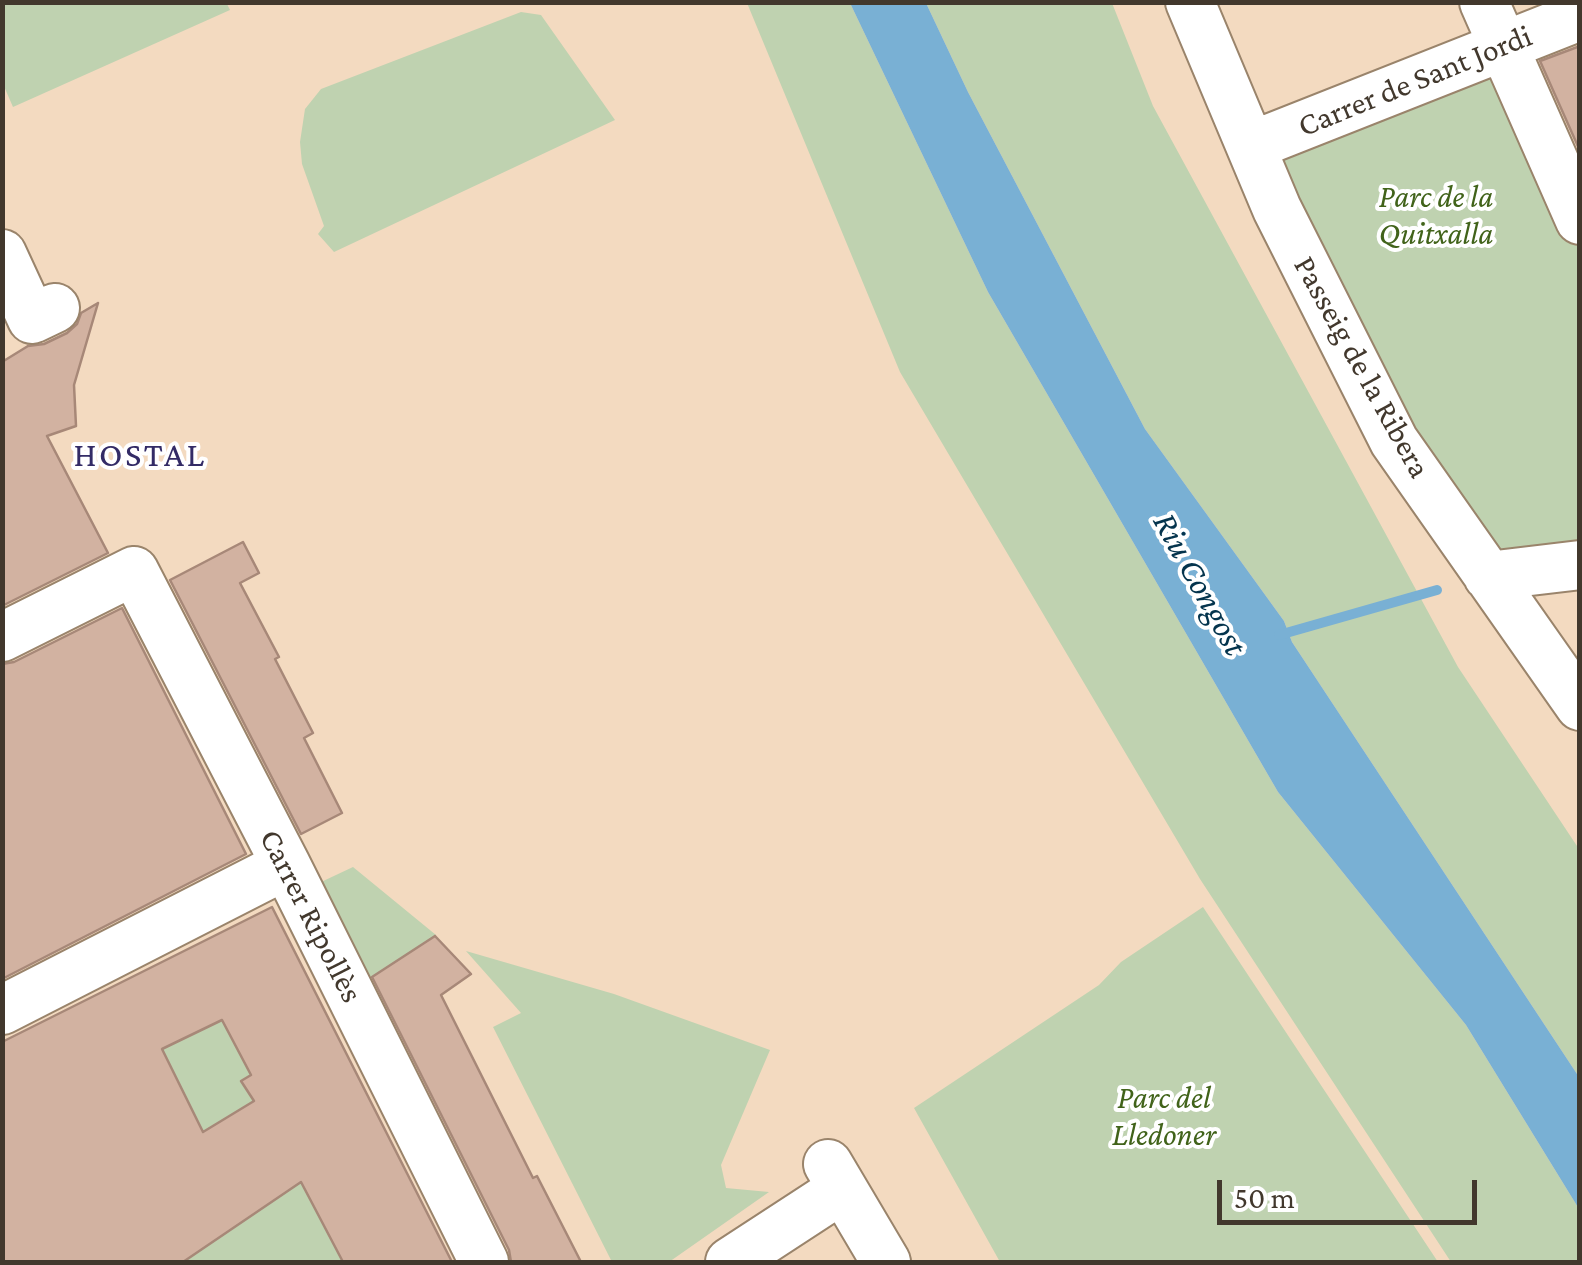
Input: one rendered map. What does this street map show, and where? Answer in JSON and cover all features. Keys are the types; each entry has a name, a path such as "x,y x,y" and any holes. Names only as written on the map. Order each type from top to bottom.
{"street":[{"name":"Passeig de la Ribera","path":"1190,2 1277,209 1394,441 1580,706"},
{"path":"1484,2 1580,220"},
{"name":"Carrer de Sant Jordi","path":"1250,146 1580,16"},
{"path":"2,254 43,314"},
{"path":"1488,576 1580,565"},
{"name":"Carrer Ripollès","path":"2,637 134,571 484,1262"},
{"path":"2,1010 286,865"},
{"path":"730,1262 835,1176 886,1262"}],"green space":[{"path":"226,2 230,10 13,107 3,84 3,3"},
{"path":"747,3 850,3 988,292 1278,792 1466,1025 1579,1209 1579,1262 1451,1262 1200,879 900,372"},
{"path":"926,3 1112,3 1153,106 1458,667 1579,849 1579,1077 1292,642 1284,621 1145,429 968,92"},
{"path":"521,12 541,15 615,120 334,252 318,234 324,226 302,164 300,142 305,109 321,89"},
{"name":"Parc de la Quitxalla","path":"1503,46 1579,220 1579,565 1498,575 1251,146"},
{"path":"353,867 436,935 368,980 319,883"},
{"name":"Parc del Lledoner","path":"1203,907 1438,1262 1000,1262 914,1108 1099,985 1121,962"},
{"path":"466,951 614,994 770,1050 721,1165 726,1188 769,1192 669,1262 612,1262 493,1027 521,1013"},
{"path":"222,1020 234,1043 301,1061 242,1080 255,1102 203,1132 162,1048"},
{"path":"301,1182 343,1262 183,1262"}],"water":[{"name":"Riu Congost","path":"850,3 926,3 968,92 1145,429 1284,621 1292,642 1579,1077 1579,1209 1466,1025 1278,792 988,292"}],"building":[{"path":"1580,46 1580,151 1540,61"},
{"path":"98,303 74,385 76,426 47,436 108,553 2,606 2,362 28,346 44,344 67,333 77,324 81,313"},
{"path":"243,542 259,573 240,583 313,733 304,738 342,813 301,834 170,580"},
{"path":"122,608 246,854 2,979 2,664 14,662"},
{"path":"272,907 452,1262 343,1262 301,1182 183,1262 2,1262 2,1042","holes":["222,1020 251,1075 241,1081 254,1101 203,1132 162,1049"]},
{"path":"435,936 471,974 441,995 533,1178 537,1176 581,1262 511,1262 509,1250 372,977"}],"waterway":[{"path":"1279,635 1437,590"}],"district":[{"name":"HOSTAL","path":"140,455"}]}
